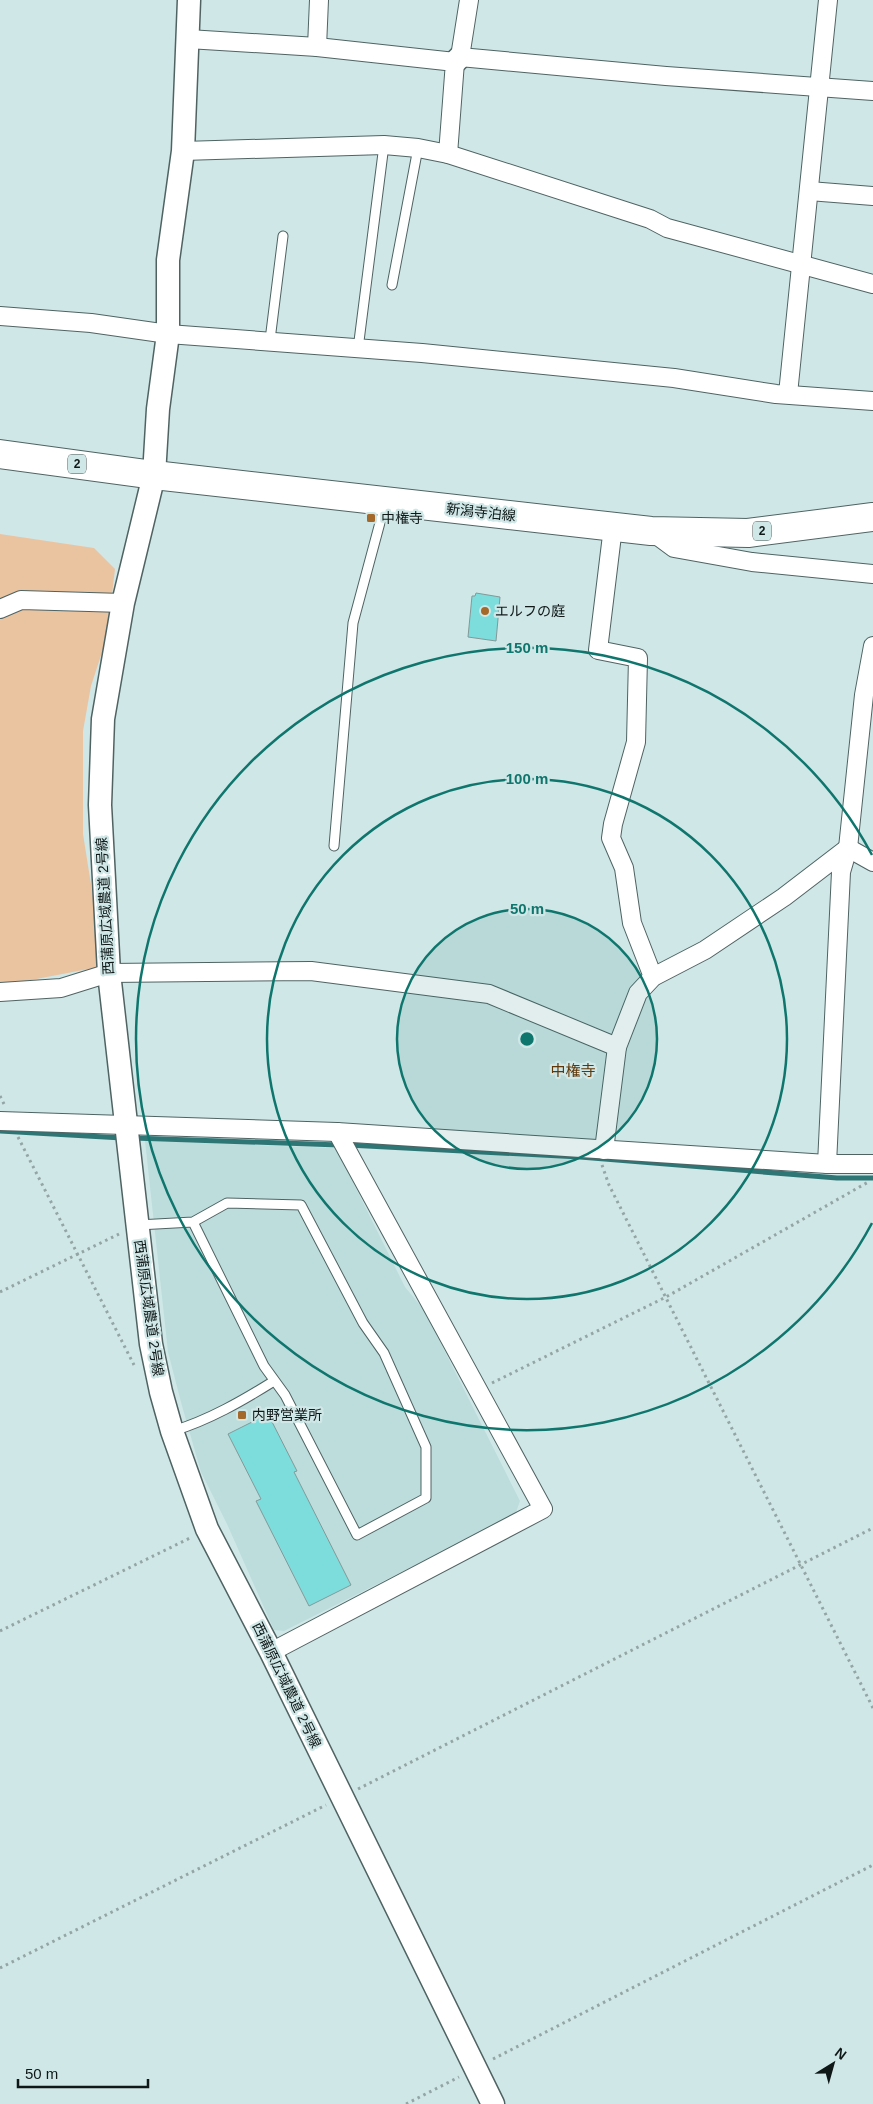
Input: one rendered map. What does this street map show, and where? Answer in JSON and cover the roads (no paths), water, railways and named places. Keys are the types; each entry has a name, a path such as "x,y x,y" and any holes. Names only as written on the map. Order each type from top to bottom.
{"main road":[{"name":"新潟寺泊線","path":"0,454 154,475 651,531 748,533 873,517"}],"street":[{"name":"西蒲原広域農道 2号線","path":"189,0 183,151 168,260 168,334 158,409 154,475 123,604 103,719 100,805 109,973 151,1344 161,1392 172,1431 207,1529 272,1652 493,2104"},
{"path":"317,47 319,0"},
{"path":"448,154 457,59 469,0"},
{"path":"788,394 828,0"},
{"path":"188,39 317,47 873,91"},
{"path":"183,151 384,145 418,148 448,154 650,219 667,228 873,284"},
{"path":"809,190 873,196"},
{"path":"0,316 91,323 168,334 270,340 674,378 788,394 873,401"},
{"path":"613,527 598,650 638,658 636,742 613,824 611,838 624,868 632,923 653,977"},
{"path":"651,531 674,548 684,550 752,562 873,574"},
{"path":"0,609 21,600 123,604"},
{"path":"827,1164 841,872 848,848 864,695 873,646"},
{"path":"604,1150 617,1047 638,992 653,977 712,945 784,897 848,848"},
{"path":"848,848 873,862"},
{"path":"0,992 61,988 109,973 311,971 489,994 617,1047"},
{"path":"6,1122 337,1132 827,1164 873,1164"},
{"path":"272,1652 543,1509 337,1132"}],"lane":[{"path":"358,349 384,145"},
{"path":"392,285 418,148"},
{"path":"270,340 283,236"},
{"path":"334,846 353,623 386,502"},
{"path":"138,1225 193,1222 227,1202 301,1205 363,1323 384,1353 426,1447 426,1498 357,1534 284,1396 264,1366 193,1222"},
{"path":"172,1431 192,1425 238,1403 274,1381"}],"waterway":[{"path":"0,1131 122,1138"},
{"path":"133,1138 339,1145"},
{"path":"348,1145 580,1157 837,1178 873,1178"}],"place":[{"name":"中権寺","path":"371,518"},
{"name":"エルフの庭","path":"485,611"},
{"name":"内野営業所","path":"242,1415"}],"district":[{"name":"中権寺","path":"573,1071"}]}
